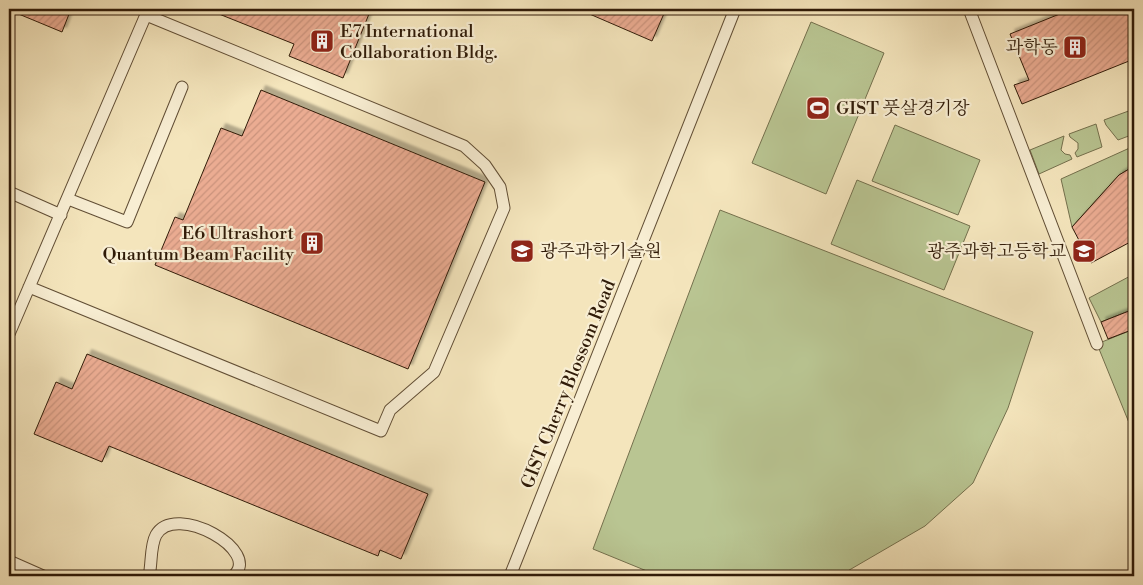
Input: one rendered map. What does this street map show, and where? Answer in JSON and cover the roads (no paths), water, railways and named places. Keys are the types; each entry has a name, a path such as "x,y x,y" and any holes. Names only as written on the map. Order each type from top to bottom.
{"lane":[{"name":"GIST Cherry Blossom Road","path":"510,576 735,9"},
{"path":"969,9 1098,344"},
{"path":"9,334 29,287 61,215 148,12 464,146 485,166 500,187 504,208 434,372 390,410 381,431 29,287"},
{"path":"68,198 127,222 182,87"},
{"path":"9,192 61,215"},
{"path":"149,576 156,535 162,528 174,523 187,524 203,529 226,541 236,552 239,559 239,566 236,574 233,576"},
{"path":"9,561 43,576"}],"place":[{"name":"E7 International Collaboration Bldg.","path":"322,41"},
{"name":"과학동","path":"1075,47"},
{"name":"GIST 풋살경기장","path":"818,108"},
{"name":"E6 Ultrashort Quantum Beam Facility","path":"312,243"},
{"name":"광주과학기술원","path":"522,251"},
{"name":"광주과학고등학교","path":"1084,251"}]}
